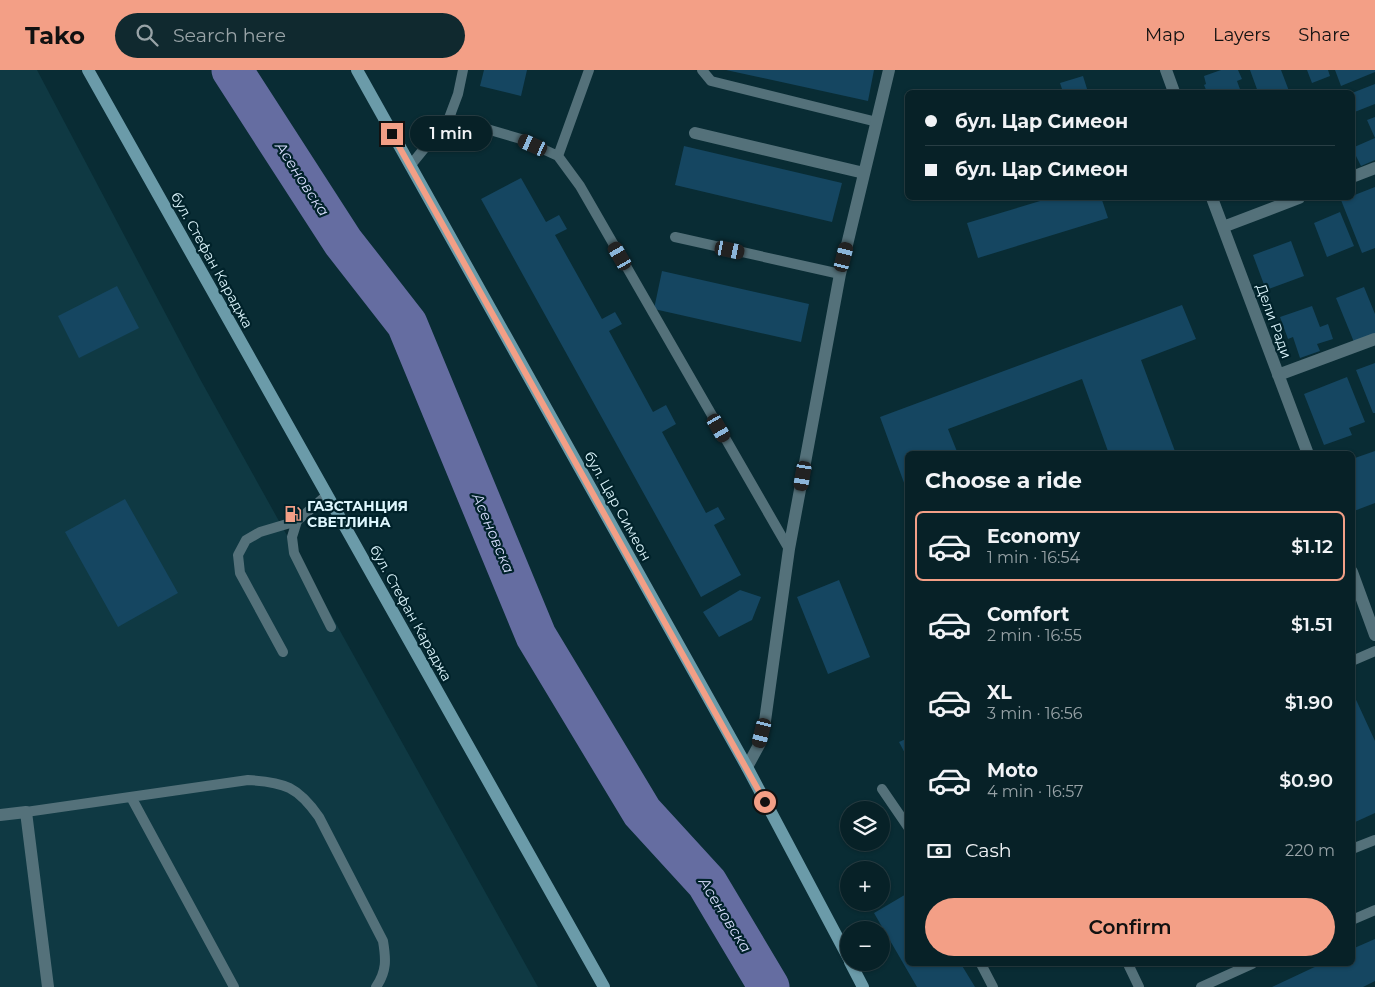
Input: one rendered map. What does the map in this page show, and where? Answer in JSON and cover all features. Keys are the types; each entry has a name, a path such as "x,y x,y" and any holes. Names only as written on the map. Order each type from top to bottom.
{"main road":[{"name":"бул. Стефан Караджа","path":"88,70 604,987"},
{"name":"бул. Цар Симеон","path":"357,70 747,767 840,942"},
{"name":"бул. Цар Симеон","path":"855,971 864,987"}],"street":[{"path":"747,767 758,745 765,721 789,549 840,274 889,70"},
{"path":"1166,70 1173,90"},
{"path":"695,133 864,173"},
{"path":"1355,176 1375,168"},
{"name":"Дели Ради","path":"1213,200 1307,451"},
{"path":"1223,227 1294,200"},
{"path":"1278,375 1375,339"},
{"path":"1355,580 1375,634"},
{"path":"0,815 26,812 48,987"}],"lane":[{"path":"410,166 449,118 458,94 463,70"},
{"path":"558,156 589,70"},
{"path":"702,70 711,81 877,122"},
{"path":"449,118 521,139 558,156 580,186 789,549"},
{"path":"675,238 840,274"},
{"path":"283,652 240,573 238,555 246,540 260,532 297,521 327,495"},
{"path":"297,521 292,537 294,553 331,627"},
{"path":"1355,661 1375,651"},
{"path":"26,812 248,780 270,781 291,788 307,800 319,817 383,940 386,958 382,977 376,987"},
{"path":"882,789 905,823"},
{"path":"131,797 234,987"},
{"path":"1355,848 1375,840"},
{"path":"1355,919 1375,910"},
{"path":"982,966 993,987"},
{"path":"1129,966 1139,987"},
{"path":"1201,987 1248,966"}],"shaded area":[{"path":"0,70 37,70 200,379 538,987 0,987"}],"building":[{"path":"484,70 527,70 521,96 480,86"},
{"path":"726,70 874,70 868,101"},
{"path":"1221,70 1238,70 1242,79 1237,81 1240,90 1206,90 1204,76"},
{"path":"1250,70 1281,70 1289,90 1257,90"},
{"path":"1307,70 1328,70 1330,76 1312,83"},
{"path":"1335,70 1375,70 1375,72 1341,86"},
{"path":"1083,76 1087,90 1062,90 1060,83"},
{"path":"1375,84 1375,104 1355,112 1355,92"},
{"path":"1375,117 1375,138 1367,120"},
{"path":"1375,138 1375,160 1361,166 1355,154 1355,147"},
{"path":"684,146 842,183 832,222 675,185"},
{"path":"521,178 546,222 559,215 567,229 555,235 602,319 615,312 622,324 609,331 653,412 666,405 676,424 662,432 706,513 718,507 725,519 714,525 741,575 701,597 481,199"},
{"path":"1375,187 1375,248 1362,253 1341,200 1355,200 1355,195"},
{"path":"1043,200 1102,200 1108,218 978,258 967,223"},
{"path":"1340,212 1354,246 1327,257 1314,223"},
{"path":"1291,241 1304,276 1266,290 1253,255"},
{"path":"662,271 809,304 801,342 654,309"},
{"path":"117,286 139,328 79,358 58,316"},
{"path":"1364,287 1375,314 1375,334 1354,342 1336,298"},
{"path":"1182,305 1196,339 1141,360 1175,451 1108,451 1082,379 948,429 957,451 905,451 905,486 880,417"},
{"path":"1312,306 1320,327 1328,324 1333,339 1317,344 1320,351 1300,358 1293,337 1288,339 1280,317"},
{"path":"1375,363 1375,413 1373,413 1356,370"},
{"path":"1347,377 1365,422 1349,428 1352,435 1324,445 1304,394"},
{"path":"1375,451 1375,503 1355,511 1355,458"},
{"path":"125,499 178,593 118,627 65,532"},
{"path":"839,580 870,657 828,674 797,597"},
{"path":"740,590 761,597 752,620 719,637 703,612"},
{"path":"1355,698 1375,741 1375,813 1355,822"},
{"path":"905,739 905,753 899,742"},
{"path":"905,895 905,966 962,966 975,987 917,987 890,941 890,921 879,921 874,913 877,911 890,911 890,904"},
{"path":"1375,939 1375,981 1363,987 1272,987 1317,966 1355,966 1355,948"}],"waterway":[{"name":"Асеновска","path":"232,70 343,242 407,324 536,636 642,812 707,883 769,987"}],"place":[{"name":"ГАЗСТАНЦИЯ СВЕТЛИНА","path":"293,514"}],"route":[{"path":"392,134 765,802"}]}
